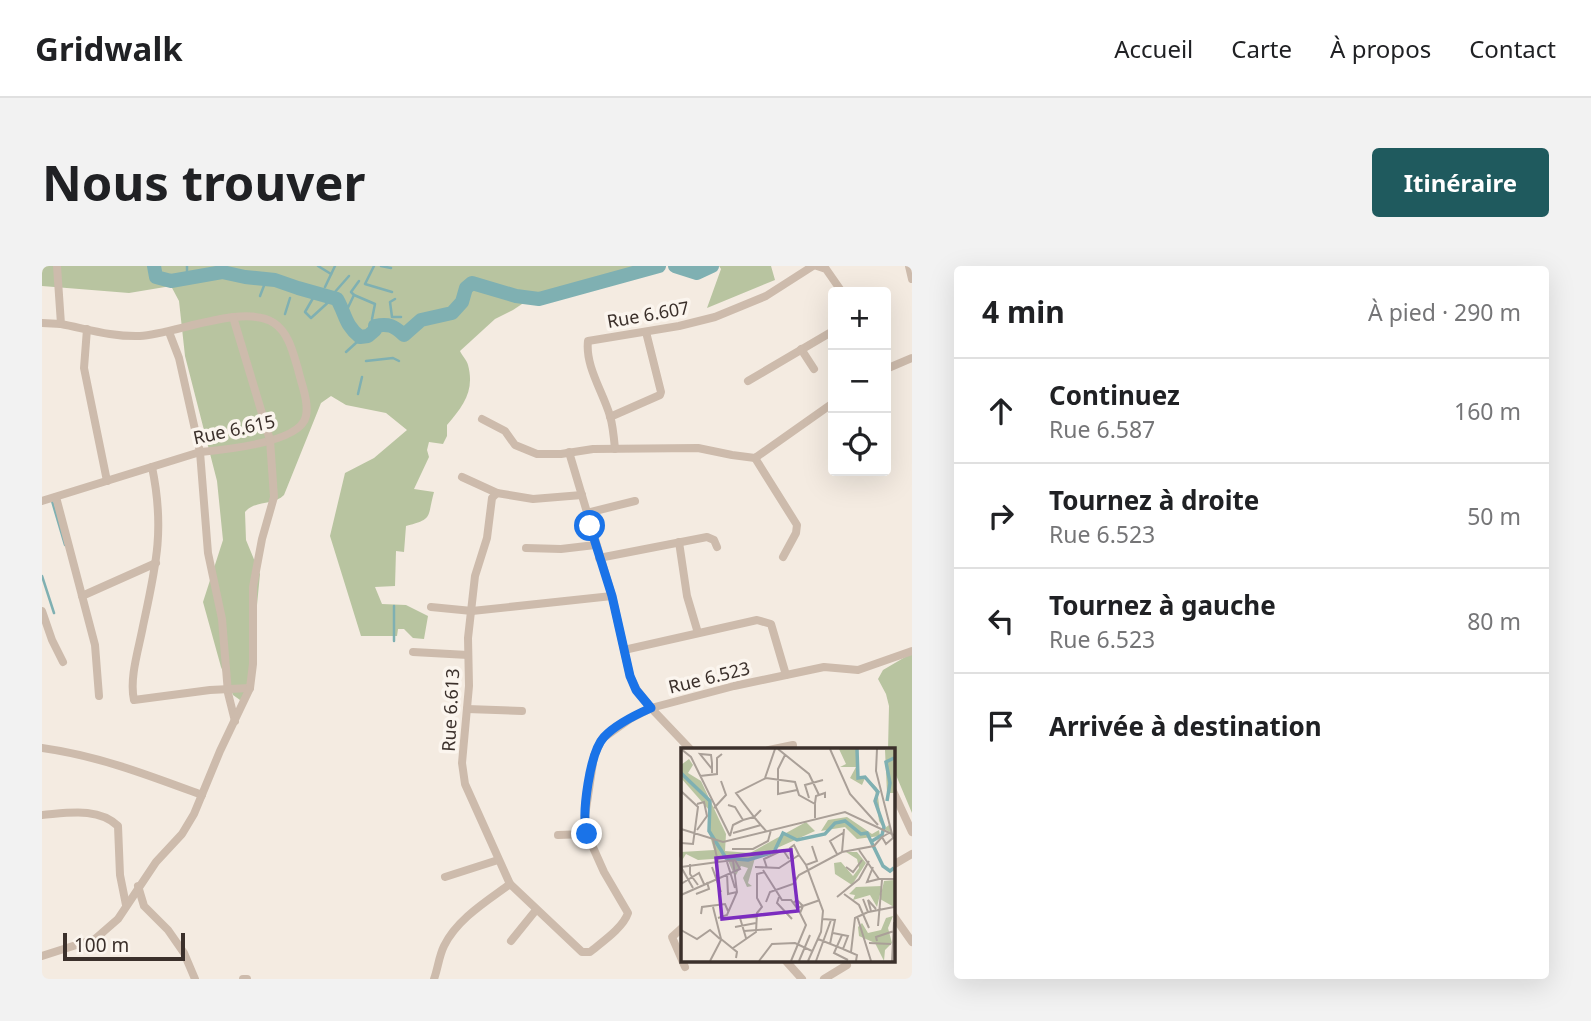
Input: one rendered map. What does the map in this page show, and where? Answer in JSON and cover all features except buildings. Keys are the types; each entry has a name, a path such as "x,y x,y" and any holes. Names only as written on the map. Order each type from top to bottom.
{"street":[{"path":"57,266 61,324"},
{"path":"815,266 826,269 839,287"},
{"name":"Rue 6.607","path":"615,449 610,417 588,353 588,341 715,317 766,296 815,266"},
{"path":"909,266 912,279"},
{"name":"Rue 6.615","path":"42,323 124,336 169,332 233,317 256,316 275,323 287,337 304,394 306,417 298,429 270,440 200,452 42,501"},
{"path":"42,956 95,939 118,919 156,862 182,834 250,688 253,587 262,539 274,497 270,440 233,317"},
{"path":"87,329 84,368 107,481"},
{"path":"169,332 179,358 200,452 208,554 222,620 227,689 235,721"},
{"path":"610,417 660,396 646,332"},
{"path":"748,381 828,334"},
{"path":"801,349 814,369"},
{"path":"891,367 912,358"},
{"path":"482,419 505,431 514,444 537,454 698,447 755,458 828,407"},
{"path":"569,453 612,596 636,690 689,748"},
{"path":"755,458 797,525 796,533 783,557"},
{"path":"152,467 160,510 156,563 138,654 134,700 250,688"},
{"path":"462,477 497,493 533,499 582,495"},
{"name":"Rue 6.613","path":"497,493 492,498 487,538 475,576 468,655 463,774 510,884 585,953 590,953 627,918 628,913 604,872 587,834"},
{"path":"56,497 95,645 99,696"},
{"path":"587,513 635,501"},
{"path":"599,558 707,537 714,540 717,547"},
{"path":"679,542 687,596 698,633"},
{"path":"526,548 561,549 595,545"},
{"path":"82,596 156,563"},
{"path":"430,607 472,611 612,596"},
{"path":"42,611 63,662"},
{"path":"624,650 757,620 771,624 786,675"},
{"name":"Rue 6.523","path":"587,834 585,816 592,765 602,739 620,724 651,708 824,667 858,670 912,651"},
{"path":"413,652 468,655"},
{"path":"467,709 522,711"},
{"path":"779,748 793,745"},
{"path":"42,748 82,754 123,765 202,795"},
{"path":"894,792 912,832"},
{"path":"42,815 97,813 109,817 118,826 120,875 126,905"},
{"path":"558,835 587,834"},
{"path":"894,864 912,854"},
{"path":"445,877 498,860"},
{"path":"435,979 443,948 454,931 510,884"},
{"path":"138,886 144,906 168,930 184,953 195,979"},
{"path":"511,941 536,910"},
{"path":"894,917 912,942"},
{"path":"681,930 672,937 681,958"},
{"path":"683,962 685,967"},
{"path":"787,962 802,979"},
{"path":"824,979 847,965"}],"green space":[{"path":"42,266 644,266 537,294 495,319 460,351 468,365 469,390 463,405 447,425 447,436 443,444 429,442 429,457 414,489 434,492 428,516 406,526 404,552 396,551 395,586 375,587 382,604 406,605 428,616 424,639 413,638 404,629 398,629 397,636 361,636 330,536 345,473 374,458 407,430 386,413 346,405 331,396 321,403 284,495 245,512 246,540 260,574 248,698 240,700 233,695 221,667 203,602 223,540 217,481 185,356 179,301 171,286 129,293 42,286"},
{"path":"719,266 771,266 775,280 707,308 721,269"},
{"path":"912,653 912,813 894,770 894,748 888,748 889,706 878,679 883,670"}],"waterway":[{"path":"154,266 156,277 171,281 222,272 275,280 337,299 349,324 360,337 368,336 375,330 375,326 384,325 394,327 404,335 421,320 452,313 462,302 466,288 472,283 516,296 539,299 659,266"},
{"path":"187,266 187,275"},
{"path":"318,266 331,274"},
{"path":"325,287 335,266"},
{"path":"374,266 365,284 392,292"},
{"path":"381,266 391,268"},
{"path":"675,266 697,273 712,266"},
{"path":"334,293 349,276"},
{"path":"343,318 354,295 351,292 359,281"},
{"path":"260,296 265,283"},
{"path":"316,293 305,312 311,318 334,297"},
{"path":"354,295 375,304 372,319 374,323"},
{"path":"285,314 290,298"},
{"path":"395,299 390,302 392,317 401,317"},
{"path":"346,352 357,342 359,336"},
{"path":"366,361 393,358 399,361"},
{"path":"358,394 362,377"},
{"path":"52,501 65,545"},
{"path":"42,576 54,613"},
{"path":"394,606 394,641"}],"route":[{"path":"587,834 585,816 592,765 602,739 620,724 651,708 636,690 630,676 612,596 590,526"}]}
